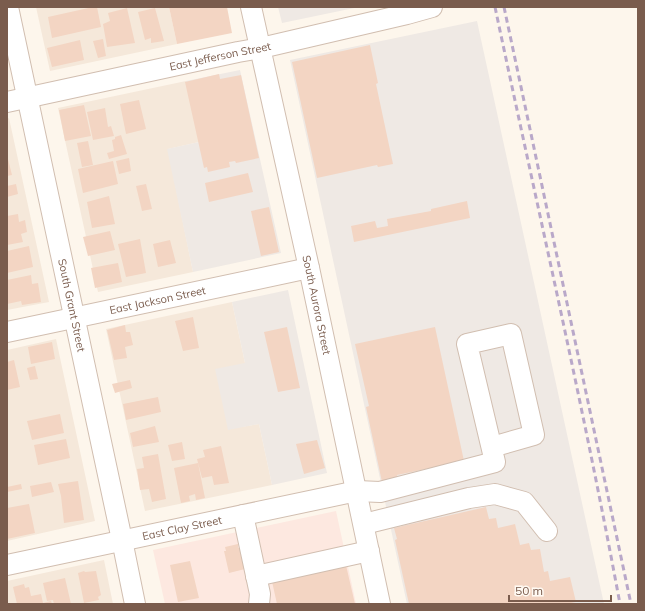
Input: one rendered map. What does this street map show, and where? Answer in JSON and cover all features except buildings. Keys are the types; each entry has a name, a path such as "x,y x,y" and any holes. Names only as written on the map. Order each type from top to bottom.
{"street":[{"name":"South Grant Street","path":"8,7 135,604"},
{"name":"South Aurora Street","path":"252,7 357,491 380,604"},
{"name":"East Jefferson Street","path":"7,102 260,48 432,7"},
{"name":"East Jackson Street","path":"7,332 309,268"},
{"path":"511,334 534,435 492,447 467,344 511,334"},
{"name":"East Clay Street","path":"7,565 357,491 380,492 495,462 492,447"},
{"path":"364,524 470,498 495,494 524,502 547,531"},
{"path":"243,515 260,594 259,604"},
{"path":"256,576 369,551"}],"shaded area":[{"path":"36,7 169,7 177,44 50,71"},
{"path":"278,7 359,7 282,23"},
{"path":"477,21 604,604 407,604 290,60"},
{"path":"240,70 281,253 193,272 167,149 199,142 186,81"},
{"path":"186,81 199,142 168,149 193,272 98,292 58,108"},
{"path":"9,118 49,302 7,310 7,119"},
{"path":"288,290 327,473 272,485 259,424 228,430 215,369 245,363 232,302"},
{"path":"232,302 245,363 228,429 259,424 272,485 145,511 106,329"},
{"path":"56,339 95,521 7,541 7,350"},
{"path":"336,511 356,604 165,604 153,550"},
{"path":"104,560 113,604 7,604 7,581"}],"railway":[{"path":"495,7 575,380 620,604"},
{"path":"504,7 631,604"}]}
